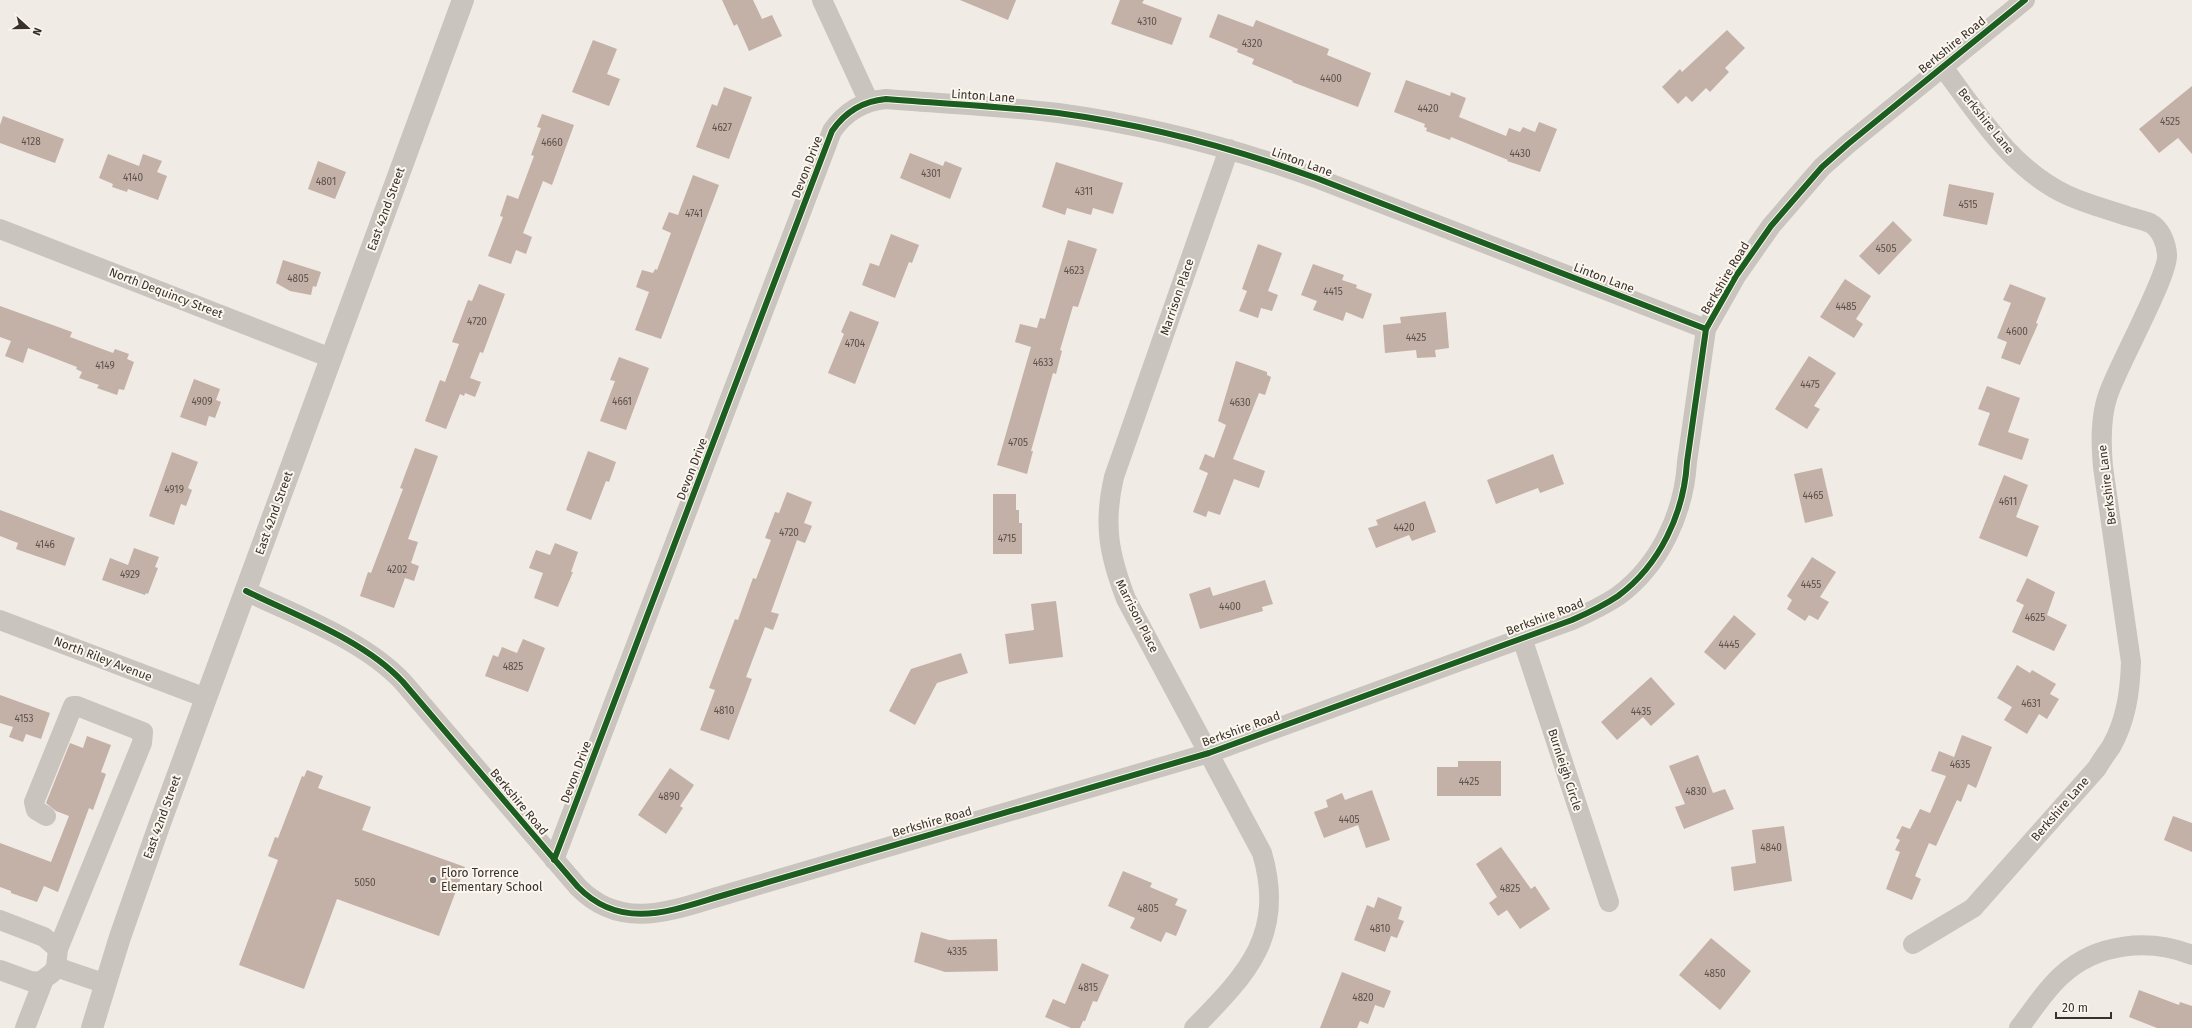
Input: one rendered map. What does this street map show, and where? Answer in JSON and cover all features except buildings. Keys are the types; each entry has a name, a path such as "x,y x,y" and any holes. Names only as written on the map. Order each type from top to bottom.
{"street":[{"name":"East 42nd Street","path":"92,1028 120,936 152,844 463,0"},
{"path":"822,0 869,102"},
{"name":"Berkshire Road","path":"246,591 344,639 379,661 398,677 578,887 597,904 624,914 641,915 659,913 1209,753 1572,620 1595,610 1618,596 1649,566 1659,552 1680,504 1686,479 1687,462 1706,329 1736,276 1755,247 1822,167 1942,66 2025,0"},
{"name":"Berkshire Lane","path":"1913,944 1973,908 2097,768 2111,746 2122,722 2130,688 2131,662 2101,449 2104,413 2108,396 2121,362 2163,274 2168,258 2162,236 2150,224 2074,198 2053,187 2029,171 1997,138 1942,66"},
{"name":"Linton Lane","path":"869,102 886,100 1057,113 1143,128 1229,149 1316,178 1706,329"},
{"name":"Devon Drive","path":"554,860 832,131 839,122 856,108 869,102"},
{"name":"Marrison Place","path":"1194,1028 1232,989 1252,961 1263,937 1269,903 1266,868 1262,853 1119,583 1109,548 1107,512 1114,477 1229,149"},
{"name":"North Dequincy Street","path":"0,229 332,358"},
{"name":"North Riley Avenue","path":"0,620 206,698"},
{"name":"Burnleigh Circle","path":"1522,638 1609,902"},
{"path":"25,1028 43,982 57,958 142,743 143,732 77,706 73,706 34,802 36,810 46,816"},
{"path":"0,920 44,937 57,958 106,984"},
{"path":"2019,1028 2060,976 2089,957 2121,947 2138,945 2164,947 2192,956"},
{"path":"0,970 30,981 43,982"}],"cycle path":[{"path":"246,591 350,641 387,667 403,682 578,887 596,901 614,910 632,914 652,913 691,905 1209,753 1572,620 1612,600 1633,583 1646,569 1657,553 1675,519 1685,481 1706,329 1736,276 1771,226 1822,167 1848,144 2025,0"},
{"path":"554,860 832,131 843,118 863,105 886,99 1058,113 1124,124 1221,147 1316,178 1706,329"}],"place":[{"name":"Floro Torrence Elementary School","path":"433,880"}]}
